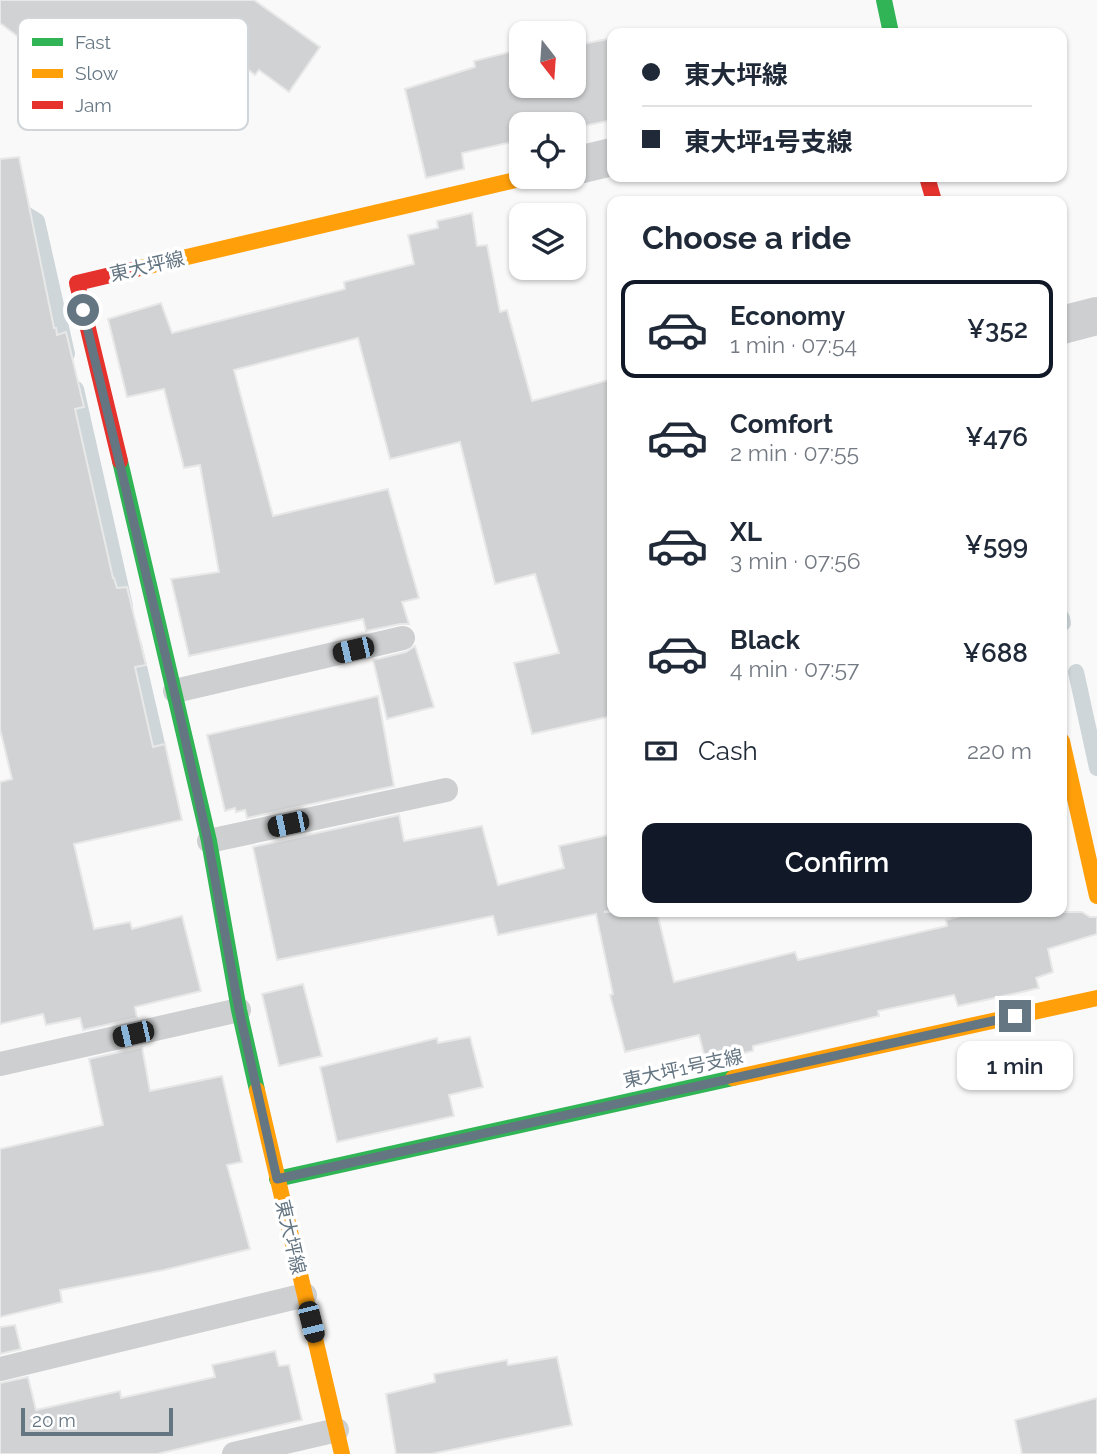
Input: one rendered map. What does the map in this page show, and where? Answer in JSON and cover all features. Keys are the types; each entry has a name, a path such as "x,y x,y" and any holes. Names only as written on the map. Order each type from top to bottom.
{"street":[{"path":"884,0 890,28"},
{"path":"586,163 607,158"},
{"name":"東大坪線","path":"342,1454 239,1010 208,841 175,691 77,283 509,181"},
{"path":"1067,324 1097,316"},
{"path":"1067,787 1071,823 1097,896"},
{"name":"東大坪1号支線","path":"277,1179 1097,998"}],"lane":[{"path":"175,691 403,638"},
{"path":"208,841 446,790"},
{"path":"0,1064 239,1010"},
{"path":"0,1369 305,1296"},
{"path":"234,1454 337,1430"}],"building":[{"path":"0,0 254,0 320,47 289,92 259,70 255,75 248,70 248,18 18,18 18,37 0,23"},
{"path":"607,39 607,121 586,125 586,112 509,112 509,143 462,153 464,169 426,178 405,89 475,67 474,61 509,52 509,98 586,98 586,43"},
{"path":"19,157 54,328 57,335 66,332 84,407 75,409 113,578 117,588 127,587 146,665 135,667 153,747 165,744 182,820 74,844 94,929 130,922 132,929 182,916 201,991 135,1007 137,1018 83,1030 80,1018 46,1025 43,1014 0,1024 0,782 12,779 0,729 0,159"},
{"path":"472,213 477,246 487,245 500,312 507,310 532,401 607,380 607,717 532,734 514,663 559,653 535,574 495,584 460,442 390,459 358,338 234,370 273,516 388,489 419,598 402,602 409,624 366,631 363,619 189,656 171,579 219,572 200,465 184,468 164,389 127,397 108,319 161,303 172,333 345,289 344,282 414,264 408,235 438,228 437,221"},
{"path":"415,646 434,707 387,719 373,660 406,652"},
{"path":"378,696 394,786 247,818 245,810 236,812 235,808 225,811 207,735"},
{"path":"399,815 404,841 482,826 498,885 564,868 559,846 607,835 607,911 604,912 607,912 607,917 658,917 674,982 795,952 798,960 947,926 946,920 957,917 1067,917 1067,912 1082,912 1090,917 1097,917 1097,934 1048,949 1053,972 1036,978 1039,988 958,1006 954,995 878,1011 879,1016 753,1046 753,1051 706,1062 699,1035 625,1052 610,995 613,994 596,914 498,935 493,916 277,960 253,847"},
{"path":"303,984 322,1056 279,1066 262,994"},
{"path":"470,1037 483,1087 449,1095 454,1116 337,1142 320,1067 437,1038 438,1043"},
{"path":"142,1047 150,1091 222,1076 242,1162 227,1165 250,1249 164,1270 60,1290 62,1302 0,1317 0,1149 103,1125 89,1059"},
{"path":"15,1325 21,1349 0,1354 0,1327"},
{"path":"275,1351 279,1366 289,1365 302,1420 157,1454 0,1454 0,1383 28,1377 36,1410 120,1391 121,1398 215,1377 212,1365"},
{"path":"557,1357 572,1425 431,1454 396,1454 386,1394 435,1382 434,1374 507,1360 508,1365"},
{"path":"1097,1398 1097,1454 1022,1454 1015,1420"}],"waterway":[{"path":"0,198 37,221 67,354"},
{"path":"76,389 125,606"},
{"path":"134,645 162,766"},
{"path":"1076,672 1097,768"}],"traffic: fast":[{"path":"884,0 890,28"},
{"path":"120,461 209,841 239,1010 257,1090"},
{"path":"277,1179 733,1078"}],"traffic: slow":[{"path":"136,269 509,181"},
{"path":"1067,763 1097,896"},
{"path":"733,1078 1097,998"},
{"path":"257,1090 342,1454"}],"traffic: jam":[{"path":"928,182 933,196"},
{"path":"120,461 77,283 136,269"}],"route":[{"path":"83,310 208,841 239,1010 277,1179 1015,1016"}]}
